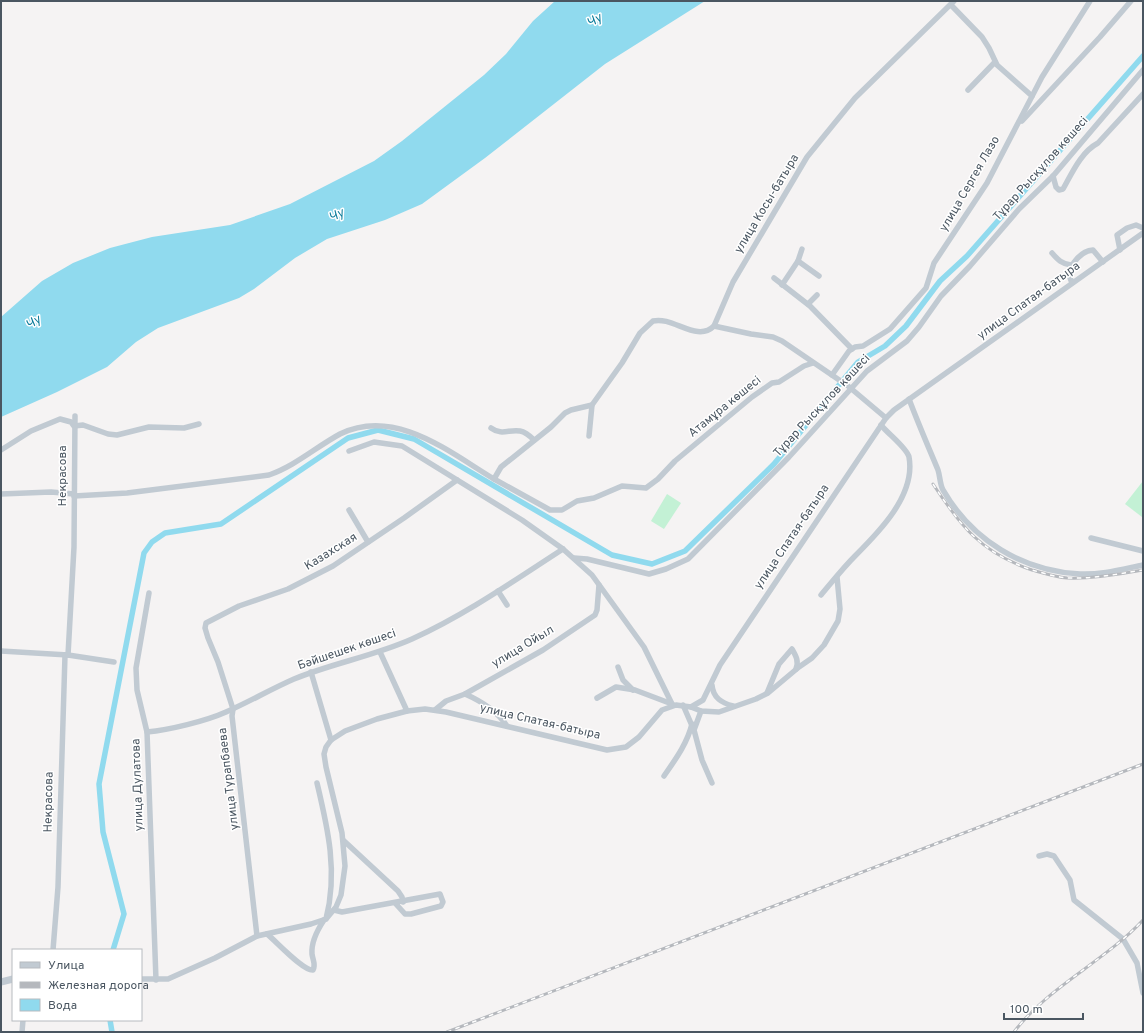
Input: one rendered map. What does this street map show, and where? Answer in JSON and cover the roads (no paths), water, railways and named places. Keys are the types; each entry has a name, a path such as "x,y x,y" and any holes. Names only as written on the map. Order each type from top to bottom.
{"street":[{"name":"улица Сергея Лазо","path":"834,376 852,349 863,346 890,329 926,288 934,263 987,183 1042,77 1090,1"},
{"path":"1017,127 1130,1"},
{"path":"953,3 982,38 995,62 1032,96"},
{"name":"улица Косы-батыра","path":"714,326 733,282 782,201 793,179 808,157 855,98 953,3"},
{"path":"968,90 995,62"},
{"name":"Тұрар Рысқұлов көшесі","path":"574,558 587,559 649,574 666,569 688,559 789,457 849,387 867,371 907,341 941,296 970,266 1019,209 1053,176 1143,70"},
{"path":"1053,176 1056,187 1059,190 1063,189 1079,161 1092,147 1098,143 1143,94"},
{"path":"1120,250 1117,235 1127,228 1136,225 1143,228"},
{"name":"улица Спатая-батыра","path":"691,707 703,700 712,685 720,665 886,418 909,399 1143,233"},
{"path":"782,285 798,260 802,248"},
{"path":"1072,283 1069,275 1072,265 1088,250 1093,250 1103,262"},
{"path":"1052,253 1065,264 1072,265"},
{"path":"798,260 819,276"},
{"path":"774,278 808,304 852,349"},
{"path":"808,304 817,295"},
{"path":"589,436 592,404 622,363 640,334 652,321 664,320 699,332 710,330 714,326 773,337 834,376 886,418"},
{"name":"Атамұра көшесі","path":"1,494 50,492 74,495 127,493 269,475 285,469 351,429 372,425 408,430 550,510 557,511 578,501 594,498 622,486 646,488 658,479 675,461 752,397 772,383 778,382 804,366 814,363"},
{"path":"909,399 940,475 942,489 970,527 985,540 1025,563 1069,573 1081,574 1104,572 1143,565"},
{"path":"494,479 501,467 551,428 565,413 592,404"},
{"name":"Некрасова","path":"53,949 58,887 66,655 74,547 75,416"},
{"path":"1,450 31,431 60,418 70,422 74,426 83,425 108,434 117,435 149,427 184,428 199,424"},
{"path":"821,595 886,522 903,496 909,468 909,457 906,451 881,425"},
{"path":"491,428 499,432 506,433 520,431 526,432 534,440"},
{"path":"349,451 374,442 395,444 415,452 522,520 563,549 592,575 644,647 674,704"},
{"name":"Казахская","path":"206,623 239,606 288,589 333,566 457,480"},
{"path":"350,510 368,542"},
{"path":"1091,538 1143,551"},
{"name":"Бәйшешек көшесі","path":"147,732 177,726 225,713 311,672 380,652 413,639 498,591 563,549"},
{"path":"597,698 616,687 633,690 700,711 719,712 766,694 812,658 824,645 838,622 839,603 836,577"},
{"name":"улица Ойыл","path":"435,710 446,700 465,694 544,650 595,615 597,610 599,585"},
{"path":"498,591 507,605"},
{"name":"улица Дулатова","path":"149,593 136,668 137,690 147,732 156,980"},
{"name":"улица Турапбаева","path":"206,623 205,628 208,638 218,662 233,709 257,936"},
{"path":"766,694 779,664 792,649 797,657 798,665 795,670"},
{"path":"1,651 66,655 114,662"},
{"path":"380,652 407,711"},
{"path":"618,667 624,680 633,690"},
{"path":"142,979 168,979 181,975 257,936 325,919 334,910 341,895 345,866 343,840 324,754 331,740 311,672"},
{"path":"712,685 712,692 716,698 734,706"},
{"path":"465,694 492,710 507,726"},
{"name":"улица Спатая-батыра","path":"331,740 345,731 377,719 407,711 425,709 507,726 607,750 626,747 639,737 662,710 674,704"},
{"path":"683,706 693,727 702,760 712,783"},
{"path":"664,776 681,751 700,711"},
{"path":"267,934 302,966 313,970 315,965 312,953 313,944 325,919 332,889 333,869 328,828 317,783"},
{"path":"343,840 398,891 403,902"},
{"path":"1039,856 1047,854 1054,856 1070,880 1074,900 1122,939 1137,963 1143,993"},
{"path":"332,889 341,895"},
{"path":"334,910 342,912 440,894 442,902 441,906 412,914 405,914 395,903"},
{"path":"1,982 12,979"},
{"path":"22,1032 23,1021"}],"water":[{"name":"Чу","path":"555,1 705,1 605,64 485,158 422,204 385,220 327,239 295,258 254,289 239,298 158,328 136,342 107,367 57,392 1,417 1,317 42,281 73,263 110,248 152,237 230,225 290,204 374,161 402,141 484,75 506,54 533,21"}],"waterway":[{"path":"113,949 124,914 103,832 99,784 144,553 152,542 165,533 221,524 348,438 378,430 414,439 612,555 652,564 685,551 774,464 858,362 885,346 906,326 940,281 967,256 1143,56"},
{"path":"110,1021 112,1032"}],"railway":[{"path":"933,484 963,526 974,537 999,555 1032,570 1067,578 1096,577 1143,570"},
{"path":"447,1032 1143,764"},
{"path":"1014,1032 1043,1001 1111,949 1143,920"}]}
